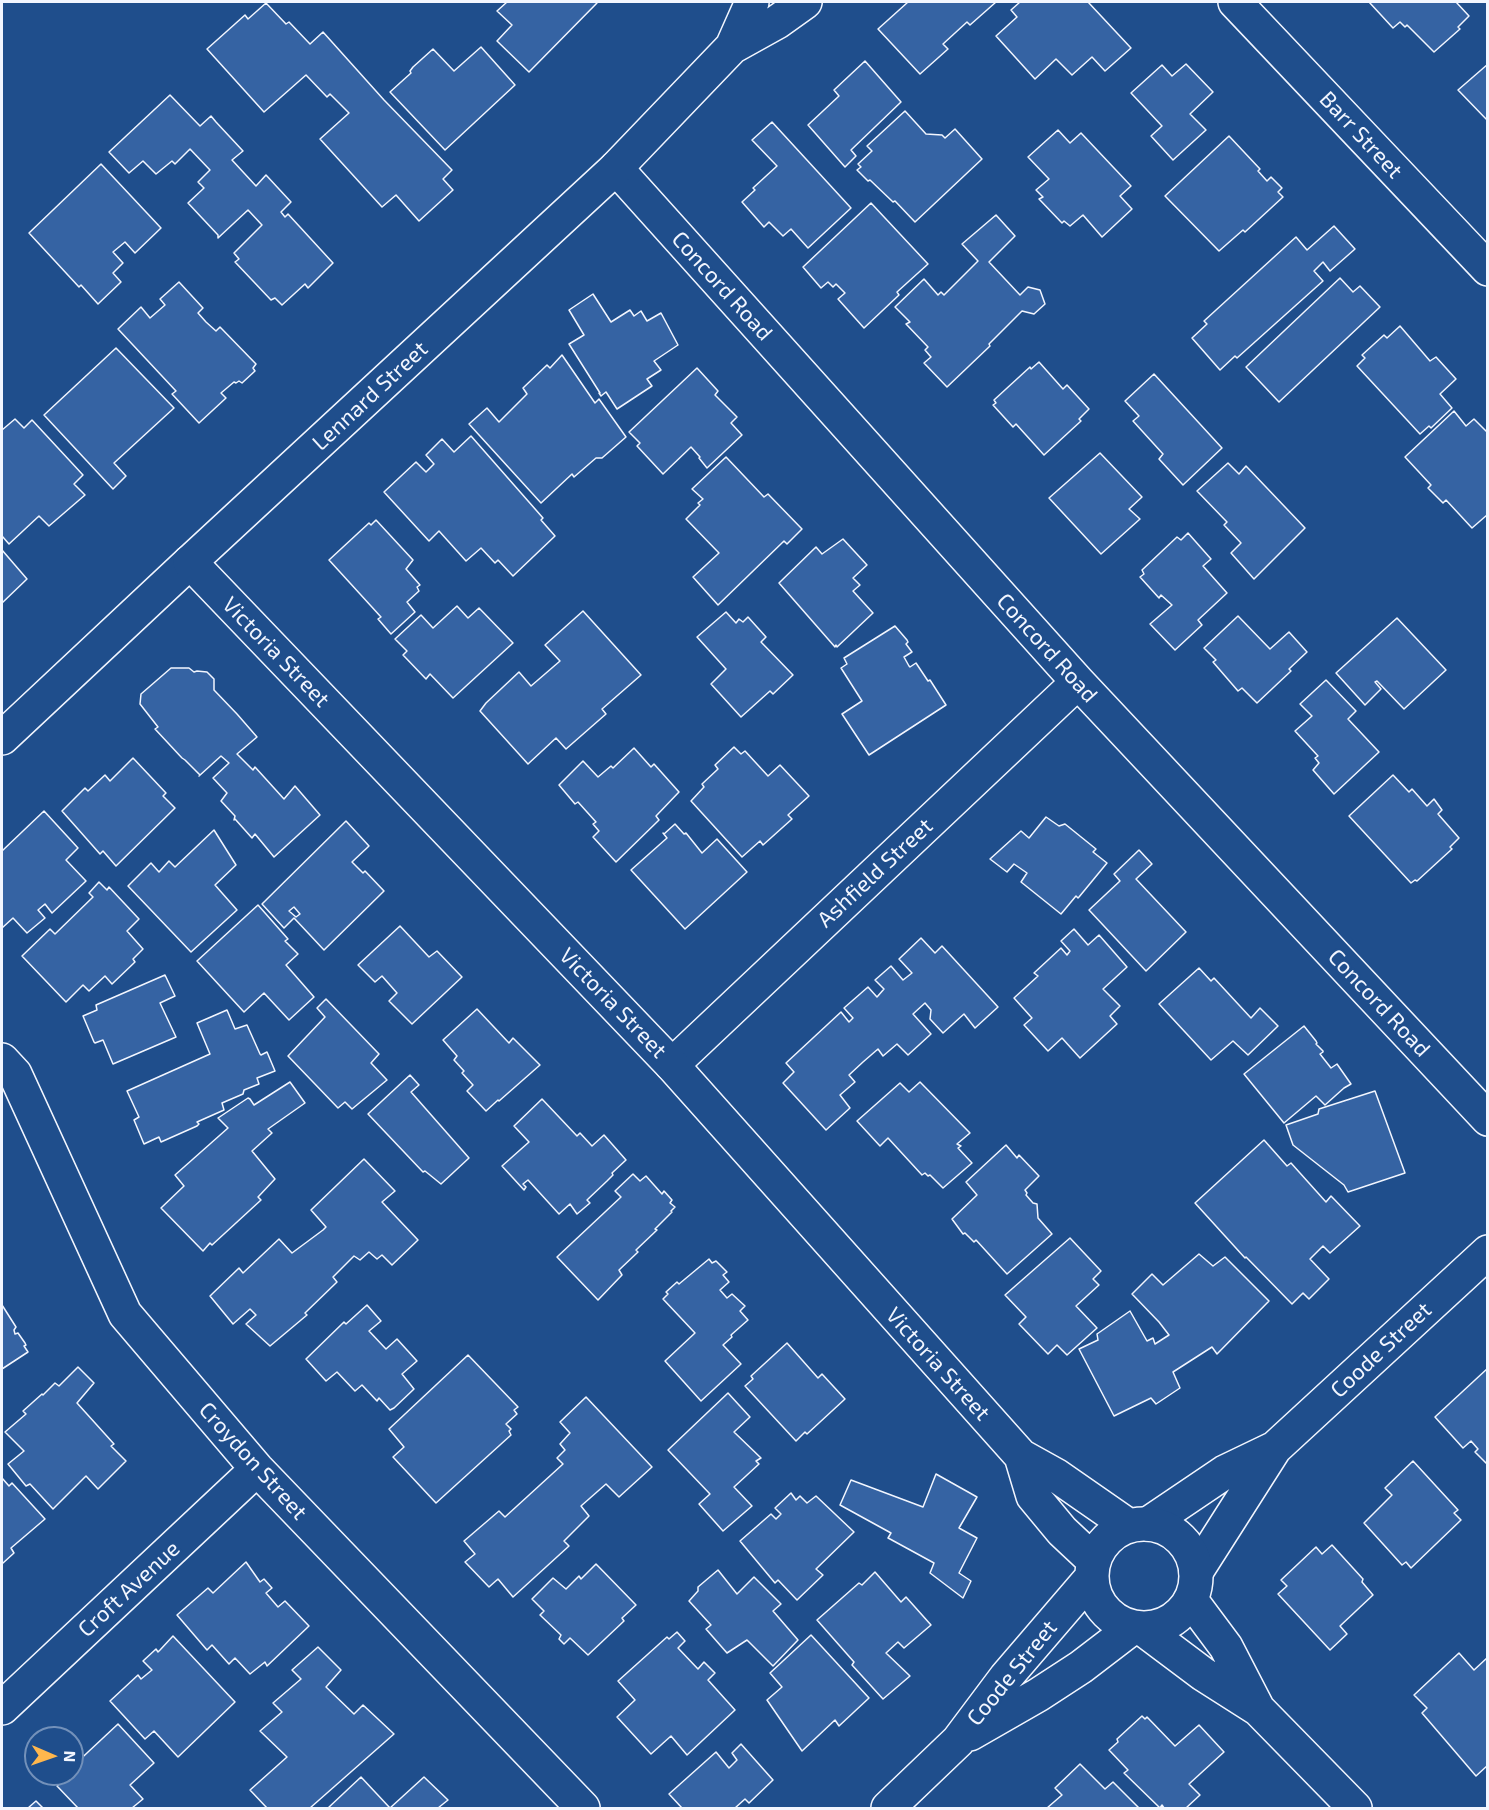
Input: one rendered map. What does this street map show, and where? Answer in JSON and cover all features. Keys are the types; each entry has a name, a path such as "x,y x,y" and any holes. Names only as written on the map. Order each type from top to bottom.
{"street":[{"name":"Lennard Street","path":"732,47 752,2"},
{"name":"Lennard Street","path":"2,738 616,168 732,47 777,22 805,2"},
{"name":"Barr Street","path":"1235,2 1488,269"},
{"name":"Concord Road","path":"616,168 1078,682 1488,1119"},
{"name":"Victoria Street","path":"190,562 672,1065 1021,1456 1139,1525"},
{"name":"Ashfield Street","path":"672,1065 1078,682"},
{"name":"Croydon Street","path":"2,1060 15,1074 125,1314 258,1469 583,1809"},
{"name":"Coode Street","path":"1193,1586 1275,1448 1488,1252"},
{"name":"Coode Street","path":"1139,1525 1225,1472 1275,1448"},
{"name":"Victoria Street","path":"1021,1456 1032,1496 1093,1569"},
{"name":"Croft Avenue","path":"2,1708 258,1469"},
{"path":"1137,1628 1157,1628 1171,1622 1182,1613 1193,1586 1194,1558 1176,1534 1163,1527 1139,1525 1113,1533 1101,1545 1093,1569 1095,1595 1103,1610 1116,1621 1137,1628 1258,1709 1355,1809"},
{"name":"Coode Street","path":"888,1809 958,1741 1093,1569"},
{"path":"1193,1586 1258,1709"},
{"name":"Coode Street","path":"958,1741 1038,1695 1137,1628"}],"building":[{"path":"507,2 597,3 529,72 497,41 512,25 497,11"},
{"path":"908,2 996,2 970,25 967,22 943,44 948,49 920,74 878,29"},
{"path":"1020,2 1088,2 1131,48 1105,71 1092,57 1072,75 1056,59 1035,79 996,36 1017,17 1011,10"},
{"path":"1369,2 1456,2 1469,16 1458,27 1460,29 1434,52 1407,25 1405,27 1400,22 1393,28"},
{"path":"266,3 310,44 323,32 384,100 452,170 443,179 453,190 419,221 396,195 382,207 320,139 349,113 330,94 327,97 306,75 264,112 207,49 245,15 248,19"},
{"path":"481,47 515,85 445,150 390,92 433,49 454,71"},
{"path":"865,61 901,102 851,150 856,156 845,167 808,125 839,96 834,90"},
{"path":"1186,64 1213,92 1190,114 1206,130 1173,160 1151,136 1162,126 1131,93 1162,65 1172,76"},
{"path":"1488,64 1488,121 1458,90"},
{"path":"170,95 200,126 211,116 243,151 232,160 256,186 266,175 291,202 281,212 285,217 288,214 333,263 308,288 305,284 282,305 275,298 271,300 235,262 239,259 234,253 262,225 248,210 218,238 218,235 188,203 204,188 198,182 210,170 190,149 175,164 172,161 156,174 143,161 129,173 109,152"},
{"path":"905,111 926,134 942,135 945,138 955,129 982,159 915,222 895,201 893,202 857,170 861,167 858,164 872,151 867,146"},
{"path":"772,122 851,208 808,248 791,229 783,236 769,222 764,227 742,202 755,190 753,188 777,166 752,140"},
{"path":"1058,130 1070,143 1081,133 1131,186 1120,196 1132,209 1102,237 1083,215 1070,226 1064,221 1062,223 1039,199 1043,197 1036,190 1049,179 1028,157"},
{"path":"1229,136 1260,169 1258,171 1267,181 1271,177 1282,188 1278,192 1283,197 1245,232 1243,230 1219,251 1165,196"},
{"path":"101,164 161,228 135,253 125,242 113,252 123,263 113,273 121,282 98,304 29,233"},
{"path":"871,203 928,264 897,292 899,295 864,328 838,299 845,293 836,284 833,287 828,282 821,288 803,267"},
{"path":"996,215 1015,236 989,262 1020,295 1028,287 1040,290 1045,304 1034,314 1022,311 989,344 990,346 947,387 924,363 931,357 925,350 928,347 906,324 910,322 895,307 924,279 938,295 941,292 944,295 978,261 962,244"},
{"path":"1334,226 1355,249 1330,271 1323,262 1314,271 1323,281 1237,358 1235,356 1220,370 1192,338 1207,324 1204,321 1296,237 1307,250"},
{"path":"1340,278 1353,292 1360,286 1380,307 1279,402 1246,367"},
{"path":"179,282 203,308 198,313 206,322 216,331 220,327 256,364 253,368 255,371 242,383 234,382 221,393 226,398 199,423 172,394 176,391 118,329 141,307 150,318 165,305 160,299"},
{"path":"593,294 611,322 630,310 634,316 641,311 647,321 661,313 678,345 654,361 661,370 647,379 652,386 617,409 606,392 601,396 569,344 584,335 569,310"},
{"path":"1400,326 1430,361 1436,357 1456,379 1440,394 1452,408 1431,428 1429,426 1420,434 1357,366 1365,358 1362,355 1384,335 1387,338"},
{"path":"116,348 174,408 114,463 126,476 113,489 44,415"},
{"path":"562,355 595,403 599,399 626,437 602,458 596,458 574,477 572,474 541,503 469,424 487,408 499,422 527,394 523,388 547,365 550,368"},
{"path":"1039,362 1063,389 1067,385 1089,409 1079,419 1081,421 1044,455 1016,424 1013,427 993,405 996,403 994,400 1030,367 1031,369"},
{"path":"697,368 718,391 715,395 737,417 731,423 742,435 707,468 691,447 663,474 637,446 640,443 629,432"},
{"path":"1154,374 1222,448 1183,485 1159,459 1163,454 1133,421 1139,416 1125,401"},
{"path":"1454,411 1466,426 1474,419 1488,433 1488,516 1472,528 1446,500 1443,503 1428,488 1431,485 1405,457"},
{"path":"15,419 24,428 32,420 83,475 74,484 85,495 49,526 39,516 9,544 2,536 2,430"},
{"path":"471,436 543,518 541,520 555,536 513,576 498,560 495,563 481,548 466,561 439,531 429,541 384,492 416,462 426,472 434,464 426,455 442,439 454,452"},
{"path":"1100,453 1142,497 1129,509 1140,519 1101,554 1049,498"},
{"path":"726,457 764,497 768,494 802,529 787,544 784,541 718,605 693,577 719,553 686,519 703,499 692,489"},
{"path":"1228,463 1239,474 1246,466 1305,528 1254,579 1231,553 1241,543 1224,525 1227,522 1197,491"},
{"path":"376,520 413,560 406,569 420,585 417,587 419,591 407,602 415,612 391,634 378,619 381,617 329,560 369,523 371,525"},
{"path":"1188,533 1211,559 1203,566 1227,593 1198,620 1202,625 1175,650 1150,624 1172,605 1161,595 1159,598 1140,577 1144,574 1142,570 1177,537 1181,540"},
{"path":"843,539 867,565 853,578 860,585 853,591 873,613 835,647 779,583 816,547 822,554"},
{"path":"2,550 27,579 2,603"},
{"path":"457,606 468,618 479,608 513,643 453,698 430,674 426,679 403,655 407,651 395,639 421,615 433,628"},
{"path":"583,611 641,675 602,709 606,714 566,749 556,738 528,764 480,711 519,672 531,686 560,661 545,645"},
{"path":"726,612 736,623 739,619 743,622 748,617 766,637 761,642 793,675 773,694 770,691 741,717 711,684 726,669 697,637"},
{"path":"1238,616 1270,649 1289,632 1307,652 1289,669 1291,671 1257,703 1242,688 1238,691 1213,662 1216,660 1204,648"},
{"path":"1397,618 1446,670 1404,709 1377,681 1375,682 1381,689 1365,705 1336,673"},
{"path":"895,626 907,640 906,644 912,652 904,657 909,666 916,663 946,705 869,755 842,714 862,701 841,668 847,664 844,658"},
{"path":"171,668 189,668 194,672 207,672 214,679 214,690 257,737 237,754 253,770 255,767 284,799 295,786 320,815 274,857 255,834 252,838 234,820 235,816 221,801 227,793 213,778 229,763 221,756 199,776 155,729 158,727 140,704 141,694"},
{"path":"1326,680 1356,711 1348,719 1379,752 1334,794 1313,770 1319,763 1315,758 1318,756 1295,731 1312,716 1300,704"},
{"path":"734,747 741,754 745,751 768,776 780,765 809,796 788,815 792,819 763,845 760,841 742,857 691,801 704,787 702,784 718,769 715,765"},
{"path":"634,748 651,767 654,764 679,792 656,816 659,820 616,862 593,837 599,831 593,824 596,822 578,802 575,804 559,785 583,761 598,777 611,766 613,768"},
{"path":"133,758 166,793 163,796 175,808 116,866 103,851 100,854 62,811 85,788 88,791 105,775 110,781"},
{"path":"1393,775 1409,792 1412,789 1427,806 1434,799 1442,810 1438,814 1459,838 1450,847 1452,849 1417,881 1411,883 1349,816"},
{"path":"44,811 78,848 66,860 86,881 52,913 45,904 38,910 45,918 27,933 13,918 2,928 2,851"},
{"path":"1046,817 1059,826 1065,824 1096,849 1093,852 1107,863 1079,897 1076,896 1061,914 1021,882 1027,873 1014,864 1007,872 990,859 1021,831 1029,838"},
{"path":"346,821 369,846 352,862 363,873 365,871 384,891 324,950 294,918 284,928 262,904","holes":["294,907 300,914 296,917 289,911"]},
{"path":"675,824 684,834 686,833 702,853 717,839 747,872 685,929 631,870 667,838 663,833"},
{"path":"214,830 236,865 215,885 237,910 191,952 128,886 151,863 159,872 169,861 175,867"},
{"path":"1139,850 1152,864 1136,879 1186,932 1146,971 1089,910 1120,881 1114,874"},
{"path":"99,882 107,890 109,887 139,919 127,931 143,949 133,959 135,962 112,984 105,976 89,991 83,985 66,1002 22,956 50,929 55,934 93,897 89,893"},
{"path":"258,905 288,939 285,941 298,954 286,965 314,997 289,1020 264,993 244,1012 197,961"},
{"path":"400,926 429,957 437,951 462,977 412,1024 389,1001 397,993 382,976 375,982 358,965"},
{"path":"1074,929 1088,945 1099,935 1127,967 1103,989 1120,1006 1110,1016 1117,1024 1080,1058 1062,1038 1048,1051 1024,1025 1032,1018 1014,998 1038,976 1034,973 1061,948 1067,955 1070,951 1061,941"},
{"path":"921,938 935,953 942,946 998,1007 975,1028 964,1014 943,1033 930,1019 931,1010 925,1003 913,1014 931,1034 908,1055 897,1044 883,1056 878,1049 863,1062 849,1075 855,1082 840,1095 850,1108 826,1130 783,1083 794,1072 786,1063 841,1012 849,1022 853,1018 844,1008 868,987 877,997 884,989 875,980 891,966 903,980 912,973 899,959"},
{"path":"1199,968 1211,981 1214,978 1251,1018 1260,1008 1278,1026 1248,1055 1233,1041 1211,1060 1159,1004"},
{"path":"165,975 175,996 160,1003 176,1037 113,1064 103,1040 94,1042 83,1016 97,1010 96,1005"},
{"path":"326,999 379,1054 371,1063 387,1080 352,1109 345,1102 338,1108 288,1056 325,1017 317,1008"},
{"path":"477,1009 509,1043 513,1038 540,1065 486,1111 467,1091 473,1085 454,1060 457,1056 443,1040"},
{"path":"227,1010 235,1029 247,1025 260,1054 267,1052 275,1071 257,1078 259,1084 222,1103 224,1110 197,1122 199,1124 197,1126 161,1142 159,1137 144,1144 134,1120 139,1117 127,1091 210,1054 197,1023"},
{"path":"1304,1026 1323,1051 1320,1054 1331,1068 1337,1064 1351,1084 1325,1105 1316,1096 1284,1123 1244,1074"},
{"path":"410,1075 419,1085 411,1092 469,1158 441,1184 425,1171 423,1172 368,1114"},
{"path":"290,1082 305,1103 268,1129 272,1133 252,1151 275,1179 258,1197 261,1200 203,1251 161,1208 184,1186 175,1175 228,1128 218,1118 248,1098 254,1105"},
{"path":"920,1082 970,1133 957,1144 961,1146 958,1148 972,1163 943,1188 930,1175 925,1173 922,1175 888,1138 880,1146 857,1121 900,1083 909,1092"},
{"path":"1375,1091 1405,1173 1348,1192 1344,1185 1293,1145 1286,1125 1318,1114 1319,1109"},
{"path":"542,1099 577,1136 580,1133 592,1146 604,1135 626,1160 587,1200 590,1203 577,1214 570,1204 559,1214 528,1180 523,1184 526,1187 524,1190 502,1166 529,1142 514,1126"},
{"path":"1264,1140 1287,1166 1291,1163 1326,1202 1331,1196 1360,1226 1330,1253 1323,1246 1310,1259 1329,1279 1309,1299 1303,1293 1292,1304 1245,1258 1195,1203"},
{"path":"1006,1145 1017,1158 1019,1155 1039,1176 1025,1190 1026,1195 1037,1204 1038,1218 1052,1234 1007,1274 976,1240 974,1242 965,1233 963,1234 952,1219 977,1195 966,1182"},
{"path":"364,1159 395,1191 382,1202 418,1240 392,1265 382,1255 377,1259 369,1252 360,1260 354,1256 333,1277 337,1282 305,1313 307,1315 270,1346 246,1324 256,1315 250,1309 233,1324 210,1296 239,1268 243,1273 279,1239 292,1253 323,1230 326,1227 311,1210"},
{"path":"633,1174 640,1181 646,1176 662,1194 664,1191 672,1200 670,1203 675,1207 655,1229 657,1230 636,1250 638,1252 619,1270 622,1275 598,1300 557,1257 621,1197 615,1191"},
{"path":"1070,1238 1101,1271 1093,1279 1099,1285 1076,1306 1097,1328 1067,1355 1057,1345 1048,1354 1019,1324 1026,1317 1005,1295"},
{"path":"1199,1254 1213,1266 1225,1257 1269,1301 1217,1354 1212,1347 1173,1372 1180,1388 1156,1404 1151,1398 1114,1416 1079,1349 1098,1340 1097,1334 1130,1311 1147,1341 1153,1338 1155,1344 1169,1335 1132,1294 1152,1274 1163,1285"},
{"path":"709,1259 712,1263 716,1261 727,1272 723,1275 729,1282 720,1290 727,1298 732,1294 745,1306 740,1311 748,1320 723,1345 741,1364 701,1401 665,1361 695,1333 663,1299 668,1294 666,1292 677,1282 679,1284"},
{"path":"2,1305 16,1327 15,1334 18,1333 28,1352 2,1369"},
{"path":"367,1305 381,1321 369,1331 386,1349 397,1339 417,1361 402,1374 414,1389 390,1410 379,1398 377,1401 362,1385 355,1391 337,1372 326,1381 306,1359 344,1322 346,1324"},
{"path":"787,1343 818,1378 822,1374 845,1399 807,1434 805,1432 796,1441 745,1386 753,1379 751,1376"},
{"path":"468,1355 518,1407 514,1410 517,1414 506,1424 511,1429 509,1431 511,1435 436,1503 393,1457 404,1447 389,1429"},
{"path":"78,1367 94,1383 77,1403 114,1444 111,1446 126,1461 98,1489 86,1476 53,1509 30,1484 26,1486 8,1464 24,1451 5,1432 26,1414 23,1411 42,1394 55,1383 59,1386"},
{"path":"1488,1368 1488,1465 1475,1452 1478,1449 1471,1441 1463,1448 1435,1417"},
{"path":"728,1393 750,1417 734,1432 761,1458 756,1461 759,1464 734,1487 752,1506 723,1531 699,1504 710,1494 668,1450"},
{"path":"586,1397 652,1467 619,1497 606,1484 581,1506 589,1516 564,1541 569,1546 513,1597 498,1579 489,1587 465,1562 475,1554 464,1541 499,1511 505,1517 563,1464 557,1458 565,1450 560,1444 570,1433 560,1422"},
{"path":"1413,1461 1458,1510 1454,1513 1461,1520 1411,1568 1406,1562 1402,1565 1364,1523 1392,1495 1385,1488"},
{"path":"936,1474 977,1497 959,1528 977,1538 959,1573 971,1581 963,1598 930,1573 934,1563 888,1538 891,1533 840,1505 851,1480 923,1507"},
{"path":"2,1478 9,1486 12,1483 45,1519 11,1548 14,1553 3,1563 2,1562"},
{"path":"791,1493 796,1500 800,1496 807,1503 816,1496 854,1532 816,1569 823,1575 797,1600 778,1580 775,1583 740,1541 771,1514 776,1519 781,1514 775,1508"},
{"path":"1332,1545 1363,1579 1362,1582 1373,1595 1340,1626 1347,1634 1330,1650 1278,1594 1287,1586 1281,1580 1316,1547 1322,1554"},
{"path":"246,1562 260,1582 264,1579 272,1588 266,1593 278,1607 285,1601 309,1626 267,1666 265,1662 250,1674 235,1658 229,1664 212,1645 207,1650 177,1615 208,1588 213,1593"},
{"path":"596,1564 636,1605 622,1618 624,1621 588,1655 570,1638 564,1644 559,1639 561,1635 540,1615 544,1611 532,1599 553,1578 566,1589 579,1576 581,1579"},
{"path":"718,1570 737,1594 754,1577 781,1604 773,1611 798,1640 773,1666 747,1640 727,1653 706,1629 711,1625 689,1601 698,1591 698,1587"},
{"path":"875,1572 901,1602 906,1597 931,1625 904,1648 898,1642 886,1653 910,1676 883,1699 852,1665 854,1662 817,1620"},
{"path":"677,1632 685,1641 678,1648 698,1669 704,1662 715,1673 708,1680 735,1710 687,1755 671,1736 651,1754 617,1717 635,1700 618,1681 667,1637 669,1639"},
{"path":"811,1635 869,1698 839,1726 835,1720 802,1751 767,1700 782,1687 770,1673"},
{"path":"173,1636 235,1702 178,1757 154,1731 145,1739 110,1701 138,1675 141,1679 152,1670 143,1661 156,1649 158,1652"},
{"path":"318,1647 341,1670 326,1687 354,1714 363,1705 394,1734 310,1808 267,1808 250,1790 287,1757 260,1731 282,1712 273,1703 301,1679 292,1670"},
{"path":"1459,1653 1474,1670 1488,1657 1488,1765 1476,1776 1422,1713 1427,1708 1414,1695"},
{"path":"1142,1716 1145,1719 1147,1717 1175,1746 1199,1725 1224,1752 1189,1784 1200,1795 1186,1808 1164,1808 1162,1805 1160,1808 1124,1773 1128,1770 1109,1750 1118,1742 1117,1739"},
{"path":"118,1724 154,1763 130,1785 143,1799 132,1808 78,1808 57,1786 84,1786 84,1756"},
{"path":"741,1744 773,1780 749,1803 745,1799 735,1808 682,1808 669,1794 716,1752 729,1768 737,1760 732,1753"},
{"path":"1080,1764 1105,1789 1113,1782 1139,1808 1047,1808 1062,1795 1055,1788"},
{"path":"361,1777 390,1808 328,1808"},
{"path":"424,1777 448,1800 438,1808 390,1808"},
{"path":"36,1801 43,1808 28,1808"}]}
